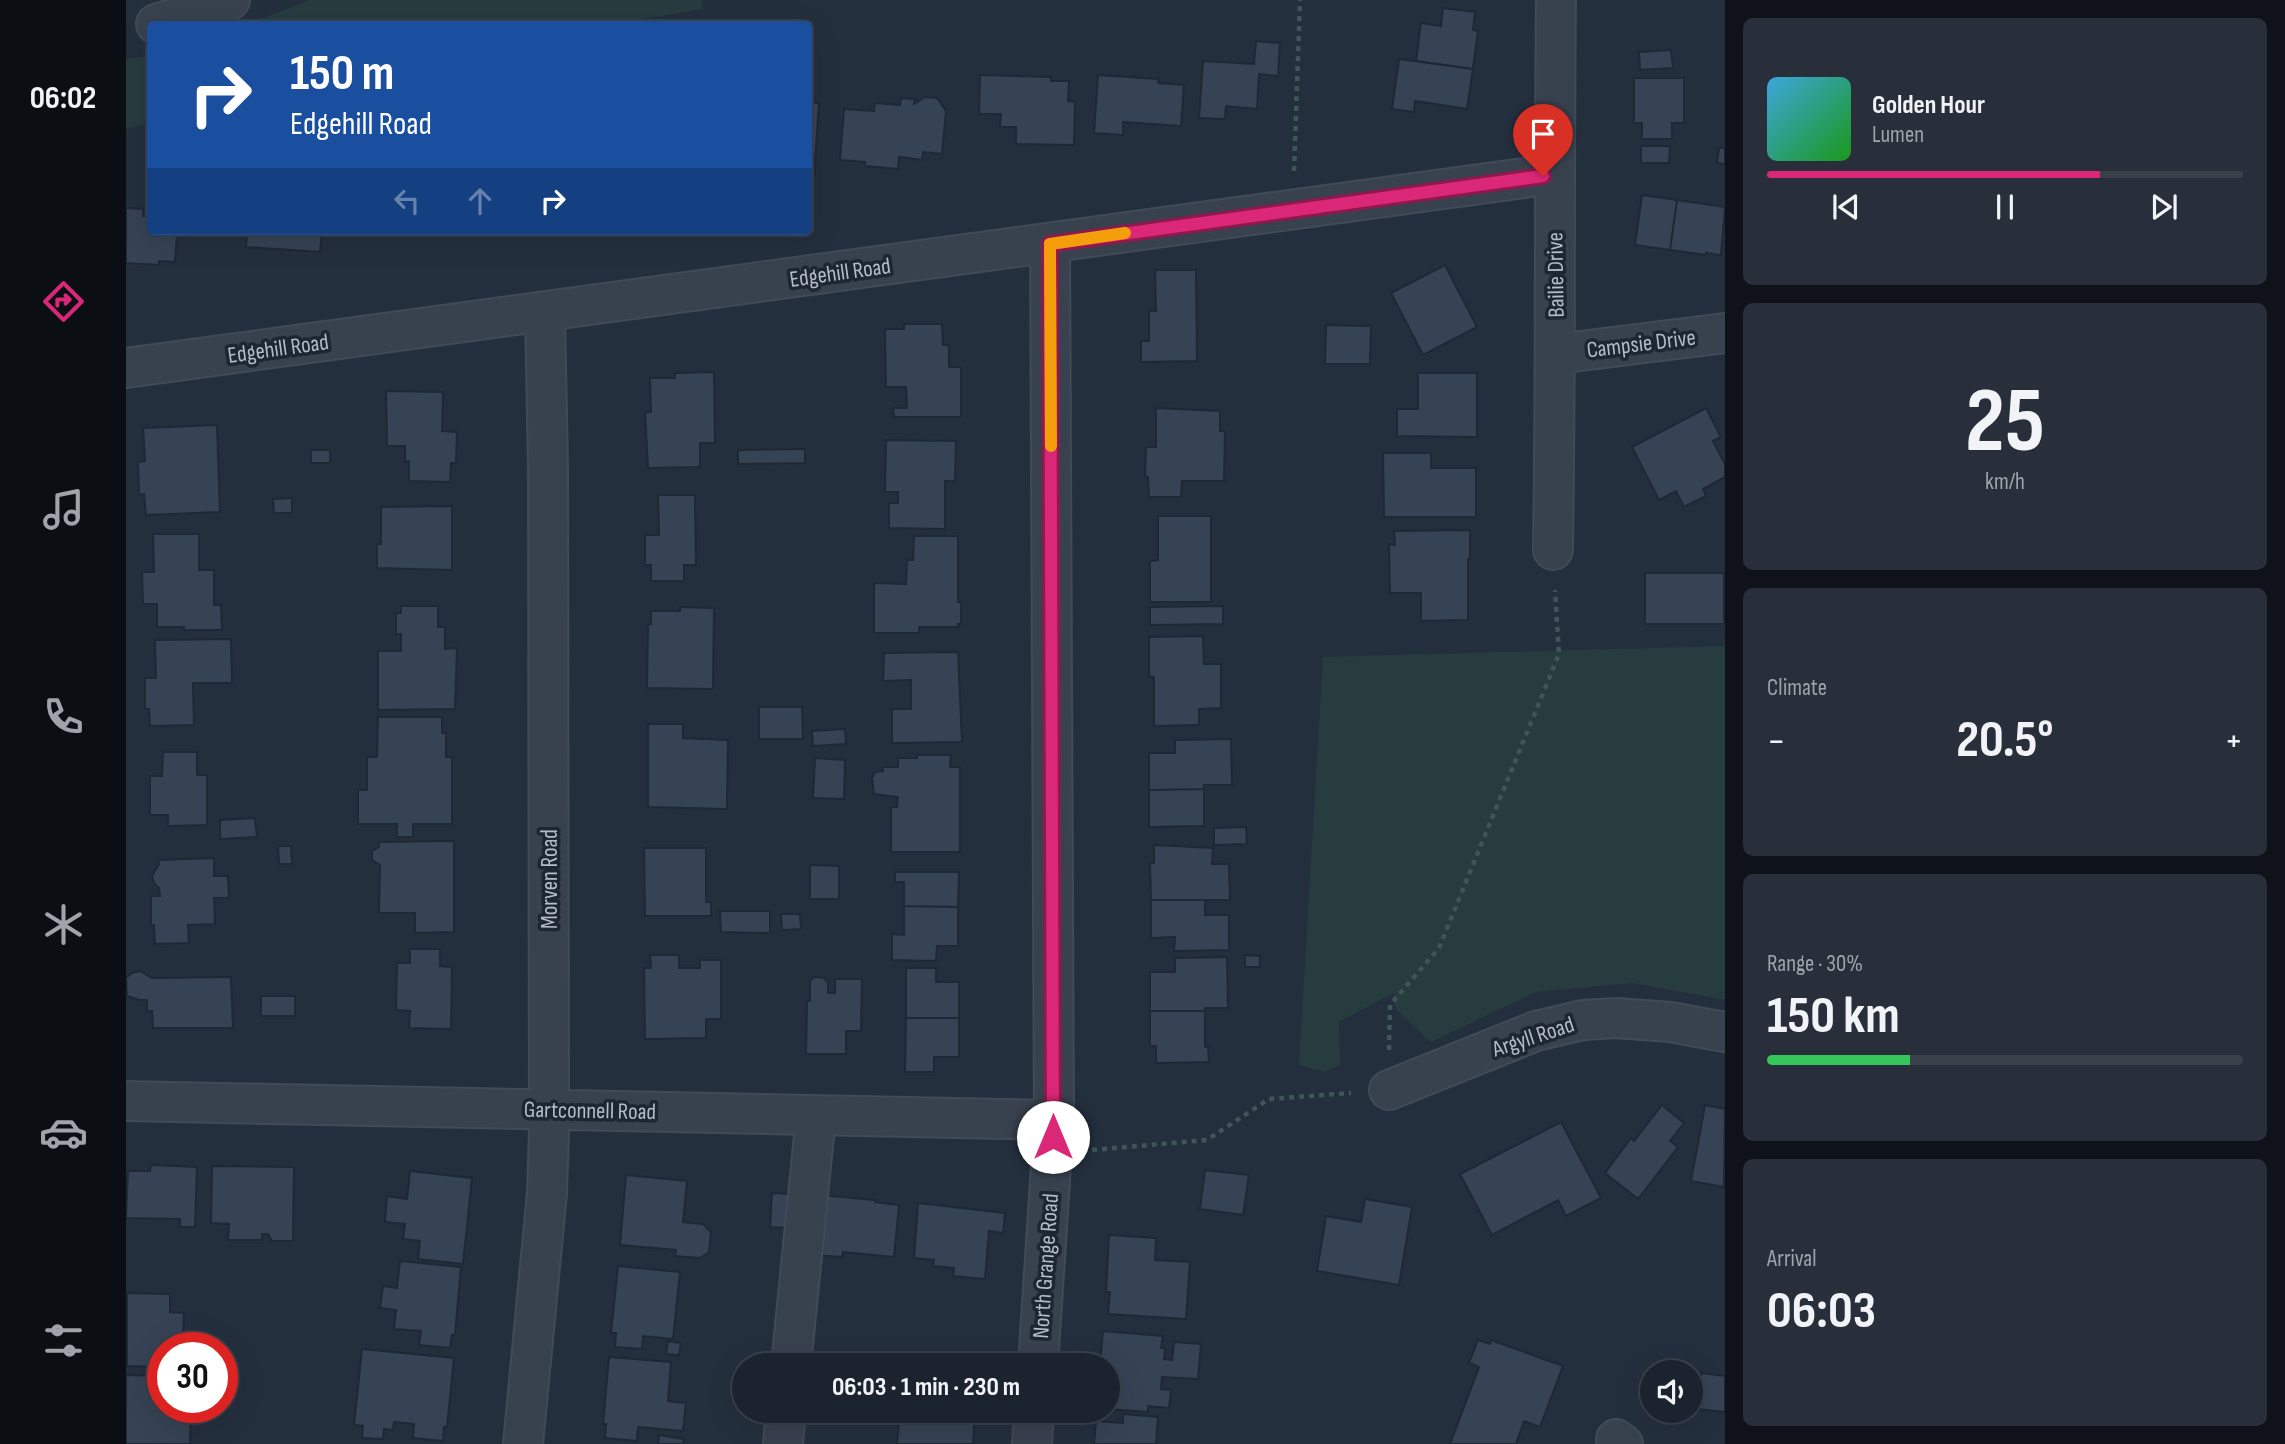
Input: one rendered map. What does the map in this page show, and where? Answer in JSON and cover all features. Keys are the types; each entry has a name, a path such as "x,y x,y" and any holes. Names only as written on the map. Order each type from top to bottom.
{"street":[{"path":"165,21 230,0"},
{"name":"Bailie Drive","path":"1553,550 1556,0"},
{"path":"126,31 147,27"},
{"name":"Edgehill Road","path":"126,368 1554,174"},
{"name":"North Grange Road","path":"1039,1353 1053,1137 1050,244"},
{"name":"Morven Road","path":"523,1444 547,1193 550,1109 545,313"},
{"name":"Campsie Drive","path":"1556,354 1725,332"},
{"name":"Argyll Road","path":"1389,1090 1536,1031 1583,1020 1616,1018 1670,1022 1725,1032"},
{"name":"Gartconnell Road","path":"126,1101 816,1116 1053,1137"},
{"path":"792,1353 816,1116"},
{"path":"783,1444 785,1423"},
{"path":"1032,1444 1033,1423"}],"path":[{"path":"1292,210 1300,0"},
{"path":"1053,1137 1207,1140 1269,1099 1389,1090 1390,1004 1439,948 1559,654 1553,550"}],"green space":[{"path":"310,0 701,0 703,9 629,21 256,21"},
{"path":"147,56 147,124 126,129 126,59"},
{"path":"1725,646 1725,1000 1633,983 1536,992 1431,1042 1396,1010 1393,993 1339,1022 1340,1065 1324,1072 1299,1065 1323,657"}],"building":[{"path":"1443,8 1475,12 1473,30 1478,31 1473,69 1416,61 1421,23 1441,26"},
{"path":"1256,41 1280,43 1278,76 1259,74 1257,109 1226,106 1225,119 1199,118 1203,61 1254,64"},
{"path":"1671,50 1673,68 1640,70 1639,52"},
{"path":"1399,59 1473,69 1467,109 1415,101 1414,112 1392,109"},
{"path":"980,75 1051,77 1051,81 1069,81 1068,101 1075,102 1074,145 1016,144 1016,127 1000,127 1001,114 979,114"},
{"path":"1098,75 1159,79 1158,83 1184,85 1181,126 1123,122 1123,135 1094,133"},
{"path":"1634,78 1684,78 1684,123 1672,123 1672,139 1642,139 1642,123 1634,123"},
{"path":"925,97 937,98 946,111 942,154 923,152 922,160 899,157 898,169 840,160 844,109 874,111 875,103 900,105 901,98 915,99 914,104"},
{"path":"812,102 819,103 812,178"},
{"path":"1641,146 1670,146 1669,163 1641,163"},
{"path":"1719,148 1725,148 1725,164 1717,163"},
{"path":"1642,195 1677,200 1670,250 1635,245"},
{"path":"1677,200 1725,207 1721,255 1670,250"},
{"path":"126,208 143,209 143,216 147,217 147,235 185,235 177,237 175,262 159,261 159,265 126,263"},
{"path":"247,235 322,235 320,252 246,247"},
{"path":"1445,265 1477,327 1423,355 1391,293"},
{"path":"1155,270 1196,270 1197,361 1141,362 1141,341 1149,341 1149,311 1156,311"},
{"path":"904,324 942,324 943,345 949,345 949,367 961,367 961,417 894,417 893,408 907,408 906,387 886,387 885,329 904,329"},
{"path":"1326,325 1371,326 1370,364 1325,364"},
{"path":"714,372 715,443 700,443 700,467 648,468 645,413 651,412 650,378 675,378 675,373"},
{"path":"1418,373 1477,373 1477,437 1397,436 1397,409 1418,409"},
{"path":"386,391 443,392 442,431 457,432 456,463 451,463 450,482 409,481 409,461 405,462 405,446 387,446"},
{"path":"1156,408 1220,411 1220,431 1225,431 1224,481 1182,481 1181,497 1149,497 1148,477 1145,477 1146,447 1156,447"},
{"path":"1706,408 1721,437 1713,441 1725,464 1725,477 1703,489 1706,496 1684,507 1676,491 1659,500 1632,447"},
{"path":"217,425 220,512 146,515 144,494 139,495 138,462 145,461 143,428"},
{"path":"886,440 956,441 955,481 945,481 945,529 889,528 889,503 898,503 898,492 885,492"},
{"path":"805,449 805,463 738,464 738,450"},
{"path":"311,450 330,450 330,463 311,463"},
{"path":"1383,453 1431,453 1431,468 1476,468 1476,517 1384,517"},
{"path":"658,495 695,495 696,565 684,565 684,581 651,581 651,565 645,565 645,535 659,535"},
{"path":"292,498 292,513 274,513 273,499"},
{"path":"452,506 452,570 377,568 377,544 381,544 381,507"},
{"path":"1158,516 1211,516 1211,602 1150,602 1150,561 1158,560"},
{"path":"1470,530 1468,620 1421,621 1421,593 1390,593 1389,544 1395,545 1394,531"},
{"path":"153,534 199,534 199,570 214,570 214,605 221,605 222,630 157,627 157,604 143,604 142,572 154,572"},
{"path":"914,536 958,536 958,602 961,602 961,624 958,624 958,627 919,627 919,633 874,633 874,583 906,584 907,560 913,560"},
{"path":"1645,573 1724,573 1724,624 1645,624"},
{"path":"401,606 438,606 438,627 445,627 445,649 457,648 455,709 378,710 378,651 401,651 401,634 396,634 396,613 401,613"},
{"path":"1223,606 1223,624 1150,625 1150,607"},
{"path":"680,607 714,608 713,689 647,688 648,624 651,624 651,611 680,611"},
{"path":"1203,636 1204,664 1221,664 1221,708 1199,709 1199,725 1154,726 1154,677 1149,676 1149,637"},
{"path":"231,639 232,683 193,683 194,725 150,726 149,709 145,709 145,678 156,678 155,640"},
{"path":"958,652 962,742 892,743 892,709 911,709 911,680 883,681 884,653"},
{"path":"759,707 802,707 803,739 759,739"},
{"path":"378,717 442,717 442,733 446,733 446,757 452,757 452,824 413,824 413,837 397,837 397,824 358,824 358,790 367,790 367,757 377,757"},
{"path":"648,724 683,724 683,738 728,740 727,809 648,807"},
{"path":"845,729 846,744 813,746 812,731"},
{"path":"1231,739 1232,785 1204,785 1204,789 1149,790 1149,753 1175,753 1175,740"},
{"path":"163,752 197,752 197,775 207,775 207,825 168,826 168,815 150,815 150,776 162,776"},
{"path":"917,755 951,755 950,767 960,767 960,852 891,852 891,807 897,807 898,797 874,794 872,778 875,772 883,771 883,767 898,767 898,758 917,758"},
{"path":"815,758 845,760 844,799 813,798"},
{"path":"1204,789 1204,826 1149,827 1149,790"},
{"path":"255,818 257,837 220,839 220,820"},
{"path":"1246,827 1247,844 1214,845 1214,828"},
{"path":"454,841 454,932 415,933 415,913 379,913 380,865 372,860 372,851 379,847 379,842"},
{"path":"1154,845 1213,848 1212,864 1229,864 1230,900 1151,900 1150,863 1154,863"},
{"path":"278,846 291,846 292,864 279,864"},
{"path":"644,848 706,848 706,902 711,902 711,916 645,916"},
{"path":"214,858 214,876 228,876 229,898 214,898 215,924 188,925 189,943 155,944 154,925 151,925 151,896 160,896 152,876 159,864 158,860"},
{"path":"810,865 839,866 839,899 810,899"},
{"path":"895,872 959,872 958,907 904,906 904,882 895,882"},
{"path":"1151,900 1205,900 1205,915 1229,915 1229,950 1174,951 1175,937 1151,938"},
{"path":"904,906 958,907 958,946 937,946 936,961 892,960 892,934 904,935"},
{"path":"720,911 770,911 770,933 721,932"},
{"path":"781,914 800,914 801,929 782,930"},
{"path":"410,949 440,949 440,966 452,967 451,1029 409,1028 410,1011 396,1010 397,963 410,963"},
{"path":"650,955 679,955 679,968 700,968 700,960 721,960 721,1019 706,1019 706,1038 645,1039 644,968 651,968"},
{"path":"1245,955 1260,956 1260,967 1245,967"},
{"path":"1227,957 1228,1008 1205,1008 1205,1011 1150,1011 1150,972 1175,972 1175,958"},
{"path":"906,968 936,968 936,982 959,982 959,1018 906,1018"},
{"path":"140,971 152,978 231,977 233,1028 153,1028 152,1011 147,1011 147,1000 127,996 126,978"},
{"path":"814,977 824,978 828,983 828,993 835,993 835,979 862,979 861,1031 846,1031 846,1054 806,1054 807,1001 810,1001 810,981"},
{"path":"261,996 295,996 295,1016 261,1016"},
{"path":"1150,1011 1205,1011 1205,1047 1208,1047 1209,1062 1156,1063 1156,1046 1150,1046"},
{"path":"906,1018 959,1018 959,1057 934,1057 934,1072 905,1072"},
{"path":"1662,1105 1684,1123 1670,1141 1678,1147 1638,1199 1605,1173 1631,1138 1634,1141"},
{"path":"1705,1105 1725,1109 1724,1187 1691,1181"},
{"path":"1561,1122 1601,1198 1566,1216 1558,1200 1492,1235 1460,1174"},
{"path":"151,1165 197,1167 195,1227 180,1227 180,1219 126,1218 128,1171 150,1171"},
{"path":"212,1166 294,1167 293,1241 272,1241 268,1234 262,1234 262,1240 228,1240 229,1224 211,1223"},
{"path":"1205,1170 1249,1175 1243,1215 1200,1209"},
{"path":"410,1171 472,1178 463,1264 418,1259 420,1241 403,1239 405,1224 385,1222 387,1196 407,1199"},
{"path":"626,1175 687,1181 683,1222 703,1224 711,1232 709,1252 700,1258 675,1256 676,1250 620,1245"},
{"path":"772,1193 791,1194 787,1228 770,1227"},
{"path":"820,1195 899,1205 894,1257 843,1252 842,1257 814,1255"},
{"path":"1365,1199 1412,1207 1399,1285 1317,1271 1326,1216 1361,1222"},
{"path":"918,1203 1005,1213 1003,1233 989,1231 985,1279 953,1276 954,1268 933,1266 934,1260 914,1258"},
{"path":"1109,1235 1156,1238 1155,1260 1190,1262 1186,1319 1108,1314 1110,1292 1106,1292"},
{"path":"400,1261 461,1267 455,1335 452,1335 450,1348 419,1345 421,1331 394,1329 396,1310 380,1308 383,1286 397,1288"},
{"path":"618,1266 680,1272 673,1339 643,1336 642,1349 615,1347 616,1333 611,1333"},
{"path":"127,1293 170,1294 170,1312 184,1313 183,1332 147,1332 147,1367 127,1366"},
{"path":"1103,1331 1163,1336 1161,1348 1165,1348 1164,1359 1172,1360 1174,1342 1201,1344 1198,1379 1162,1377 1161,1389 1171,1390 1169,1408 1148,1406 1148,1412 1120,1410 1120,1353 1101,1353"},
{"path":"1478,1340 1490,1344 1491,1340 1563,1366 1540,1427 1524,1421 1516,1444 1450,1444 1479,1367 1469,1363"},
{"path":"668,1341 681,1343 679,1355 666,1354"},
{"path":"362,1349 454,1358 447,1427 444,1427 443,1441 413,1438 414,1424 394,1422 393,1430 384,1429 383,1439 362,1438 363,1426 354,1425"},
{"path":"609,1357 671,1362 668,1401 686,1403 683,1431 638,1427 637,1441 605,1438 606,1424 603,1424"},
{"path":"1703,1373 1725,1376 1725,1412 1703,1410"},
{"path":"126,1375 147,1376 147,1423 191,1423 190,1444 126,1444"},
{"path":"1123,1414 1158,1417 1156,1444 1094,1444 1096,1423 1123,1423"},
{"path":"899,1423 974,1423 973,1444 897,1444"},
{"path":"659,1435 684,1439 683,1444 658,1444"}],"slow traffic":[{"path":"1051,446 1050,244 1125,233"}],"route":[{"path":"1053,1137 1050,244 1543,176"}]}
